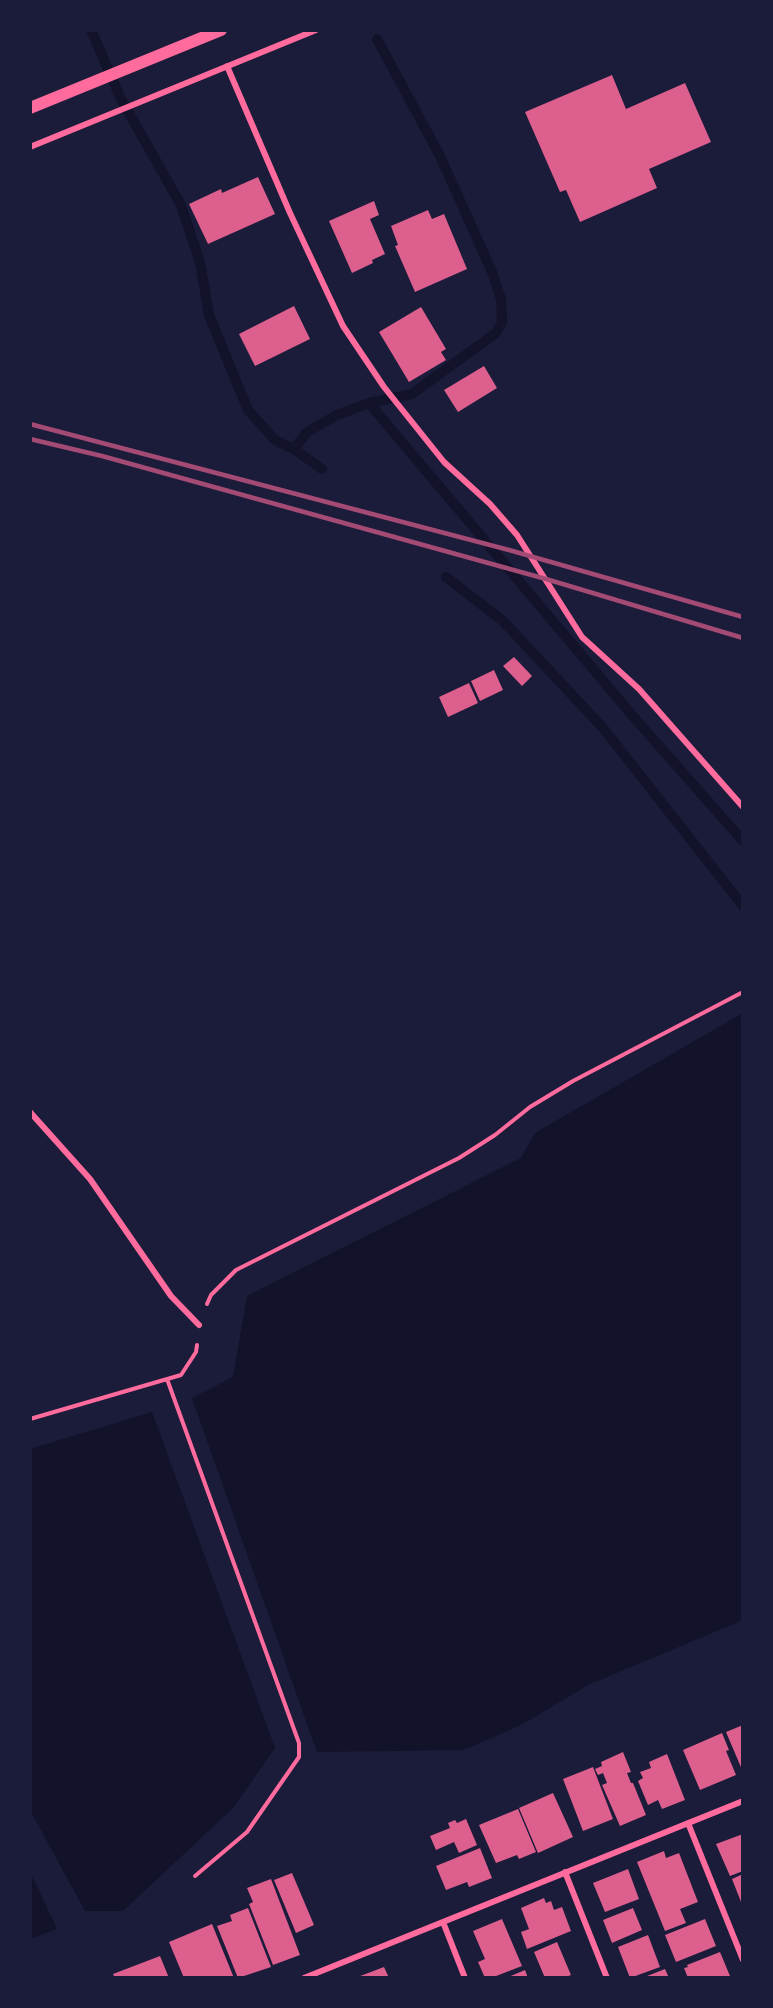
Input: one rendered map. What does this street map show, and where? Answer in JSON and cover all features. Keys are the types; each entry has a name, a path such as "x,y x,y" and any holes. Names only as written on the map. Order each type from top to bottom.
{"main road":[{"path":"30,108 221,30"}],"street":[{"path":"30,147 316,30"},
{"path":"227,66 290,213 343,326 384,387 444,462 490,504 517,535 582,637 639,689 743,807"},
{"path":"30,1112 90,1179 171,1296 199,1325"},
{"path":"304,1978 320,1975 443,1922 743,1801"},
{"path":"688,1823 743,1960"},
{"path":"565,1872 607,1978"},
{"path":"443,1922 465,1978"}],"path":[{"path":"30,1419 181,1375 196,1352 199,1325 211,1295 236,1270 459,1158 495,1135 530,1107 573,1081 743,992"},
{"path":"168,1379 299,1743 299,1757 247,1832 195,1876"}],"shaded area":[{"path":"743,1013 743,1620 588,1685 521,1725 464,1750 317,1752 192,1398 233,1377 247,1296 521,1158 535,1133"},
{"path":"152,1412 275,1748 233,1808 123,1911 85,1911 30,1810 30,1449"},
{"path":"30,1871 57,1929 30,1939"}],"building":[{"path":"612,75 626,109 685,83 711,142 649,169 657,188 580,222 566,190 560,192 525,112"},
{"path":"258,177 275,214 208,244 189,204 221,189 222,193"},
{"path":"374,201 379,215 370,219 385,254 372,260 373,263 352,273 329,221"},
{"path":"428,210 432,219 444,214 467,269 415,292 395,246 398,245 391,226"},
{"path":"294,306 310,339 255,366 239,334"},
{"path":"421,307 446,349 441,352 446,360 409,382 379,332"},
{"path":"484,366 497,388 458,412 444,390"},
{"path":"514,657 532,676 522,686 503,666"},
{"path":"494,670 503,690 480,701 471,681"},
{"path":"469,683 478,703 448,717 439,697"},
{"path":"743,1725 743,1772 726,1732"},
{"path":"722,1733 729,1750 726,1751 736,1775 700,1790 683,1750"},
{"path":"623,1752 631,1772 627,1773 646,1815 620,1826 602,1785 607,1783 603,1773 598,1775 595,1769 602,1766 601,1762"},
{"path":"667,1754 685,1800 662,1809 658,1800 648,1805 638,1781 643,1778 640,1772 651,1768 649,1762"},
{"path":"593,1767 613,1819 583,1831 563,1779"},
{"path":"553,1793 573,1837 538,1853 519,1808"},
{"path":"518,1809 536,1852 519,1859 517,1855 496,1863 479,1825"},
{"path":"466,1819 477,1845 459,1853 454,1842 436,1850 430,1836 450,1828 448,1823 455,1820 457,1823"},
{"path":"743,1834 743,1871 730,1876 716,1844"},
{"path":"480,1848 492,1878 469,1887 467,1882 446,1890 436,1866"},
{"path":"664,1851 666,1858 679,1853 698,1902 680,1909 686,1923 665,1931 637,1862"},
{"path":"628,1869 639,1899 605,1912 593,1883"},
{"path":"292,1873 314,1925 296,1933 274,1880"},
{"path":"743,1874 743,1907 732,1879"},
{"path":"271,1879 300,1955 273,1965 249,1904 253,1902 247,1888"},
{"path":"544,1898 546,1903 551,1901 554,1910 562,1907 571,1931 527,1949 521,1932 529,1929 521,1908"},
{"path":"248,1908 271,1967 238,1978 217,1926 232,1921 230,1915"},
{"path":"633,1908 642,1930 612,1943 603,1920"},
{"path":"502,1919 522,1966 491,1978 485,1978 478,1962 485,1959 473,1931"},
{"path":"705,1919 716,1946 676,1962 665,1935"},
{"path":"212,1924 234,1978 184,1978 169,1942"},
{"path":"648,1935 660,1967 630,1978 618,1947"},
{"path":"557,1942 571,1975 563,1978 545,1978 534,1952"},
{"path":"720,1952 730,1976 688,1978 684,1968 688,1967 687,1965"},
{"path":"160,1956 169,1978 115,1978 113,1974"},
{"path":"384,1967 389,1978 355,1978"},
{"path":"665,1969 669,1978 642,1978"},
{"path":"525,1970 528,1978 506,1978"}],"waterway":[{"path":"91,30 121,99 181,205 200,262 209,315 248,410 275,440 294,449 322,469"},
{"path":"294,449 307,432 337,415 369,403 412,394 496,333 502,323 501,299 492,272 440,156 377,39"},
{"path":"369,403 631,714 743,841"},
{"path":"446,577 503,621 603,728 743,906"}],"railway":[{"path":"30,424 509,550 743,617"},
{"path":"30,439 102,456 546,579 743,638"}]}
